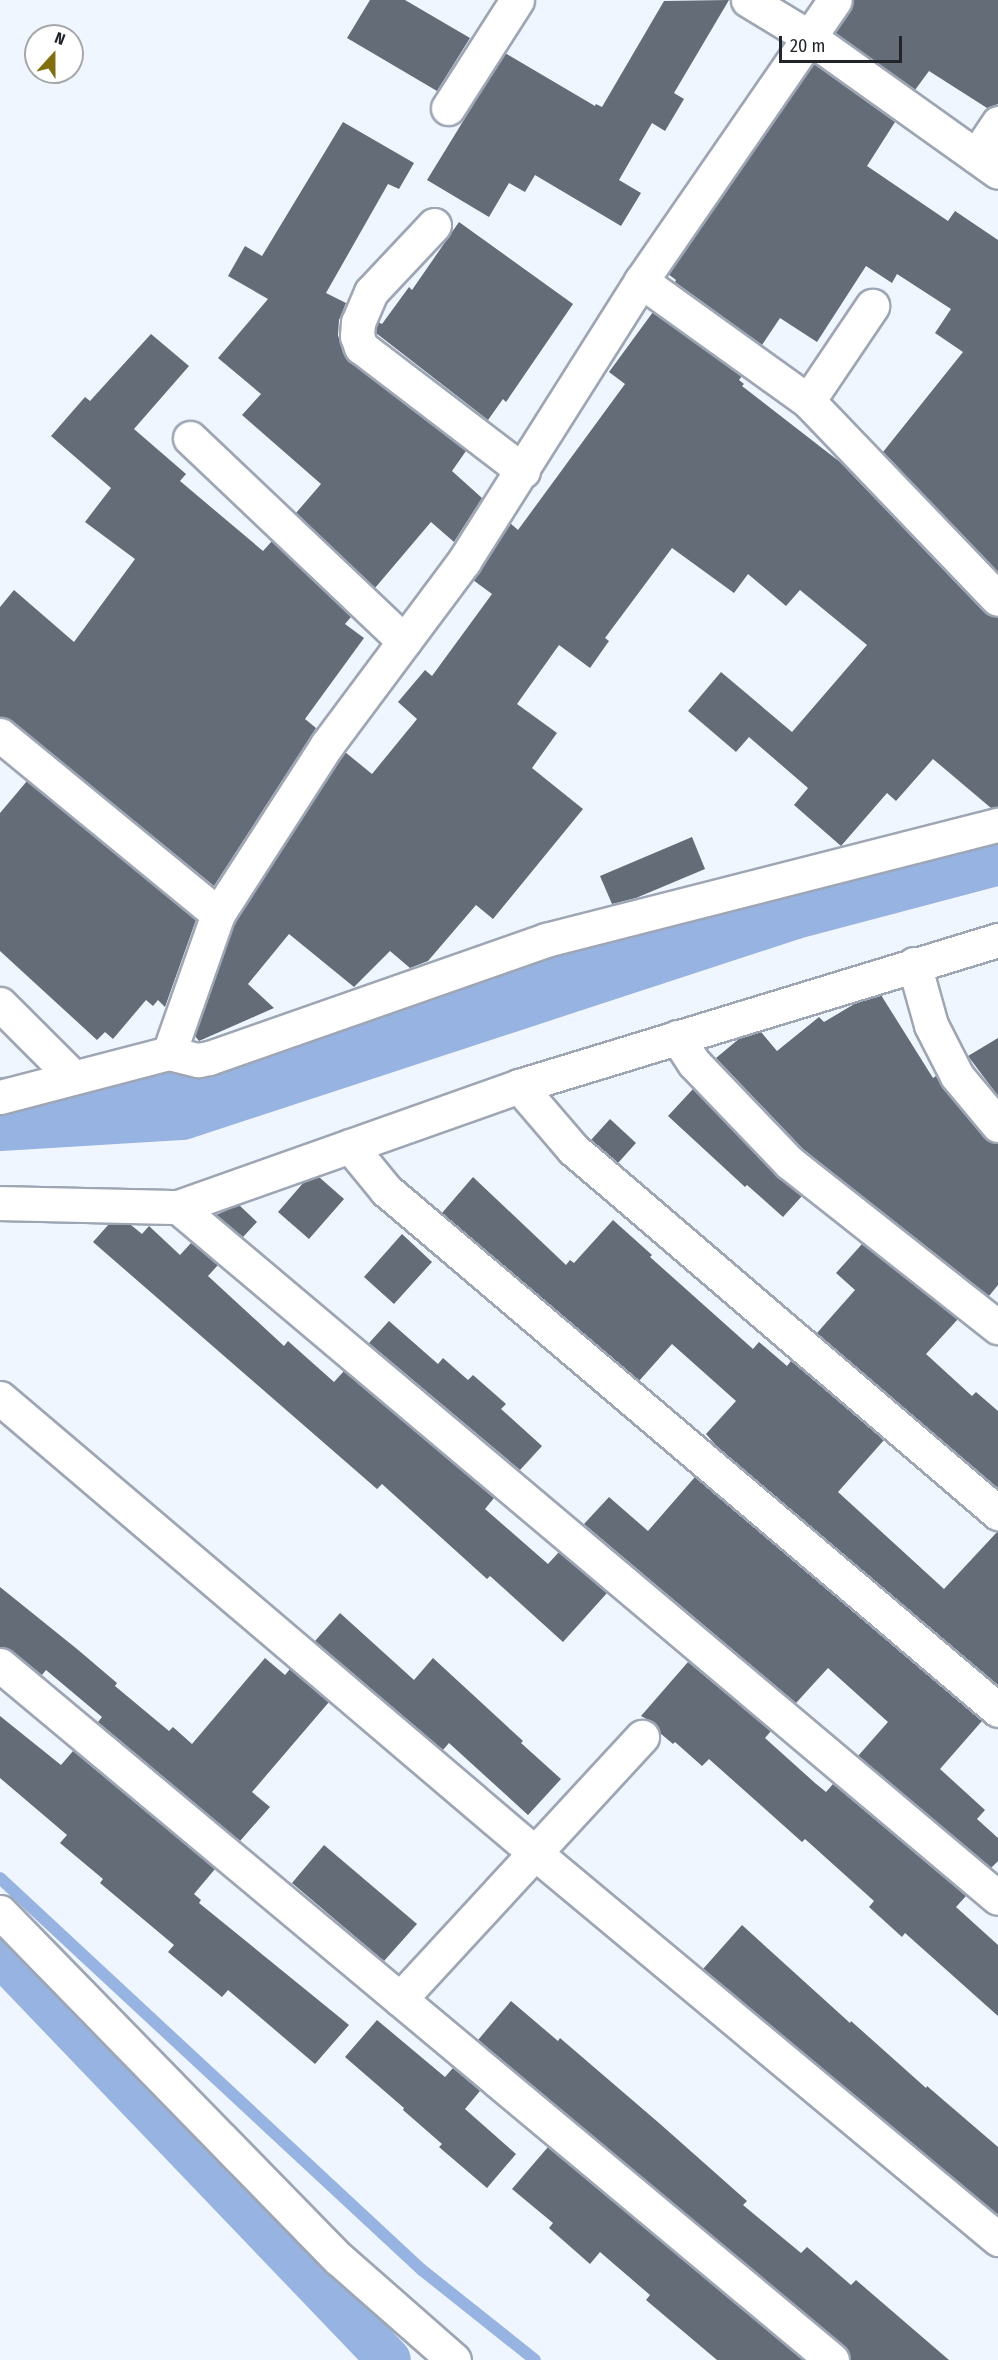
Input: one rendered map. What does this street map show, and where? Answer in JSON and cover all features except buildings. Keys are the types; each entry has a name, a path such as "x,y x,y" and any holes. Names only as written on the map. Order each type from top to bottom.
{"street":[{"path":"448,108 517,0"},
{"path":"748,0 809,38 987,164 998,123"},
{"path":"169,1053 207,938 218,914 327,745 464,561 641,281 835,0"},
{"path":"434,225 371,292 358,321 357,336 361,347 523,471"},
{"path":"641,281 808,401 998,599"},
{"path":"808,401 872,306"},
{"path":"190,438 404,641"},
{"path":"0,735 218,914"},
{"path":"0,1097 169,1053 185,1058 209,1058 546,940 998,825"},
{"path":"0,1203 178,1207 519,1086 998,940"},
{"path":"914,964 931,1025 957,1076 998,1125"},
{"path":"0,1004 74,1077"},
{"path":"677,1037 694,1063 790,1162 998,1327"},
{"path":"519,1086 573,1149 998,1513"},
{"path":"350,1146 386,1191 998,1710"},
{"path":"178,1207 998,1898"},
{"path":"0,1398 535,1853 998,2239"},
{"path":"0,1665 832,2360"},
{"path":"400,1999 642,1737"},
{"path":"0,1912 339,2259 454,2360"}],"waterway":[{"path":"0,1114 180,1103 790,903 998,848"},
{"path":"0,1878 422,2270 535,2360"},
{"path":"0,1954 389,2360"}]}
